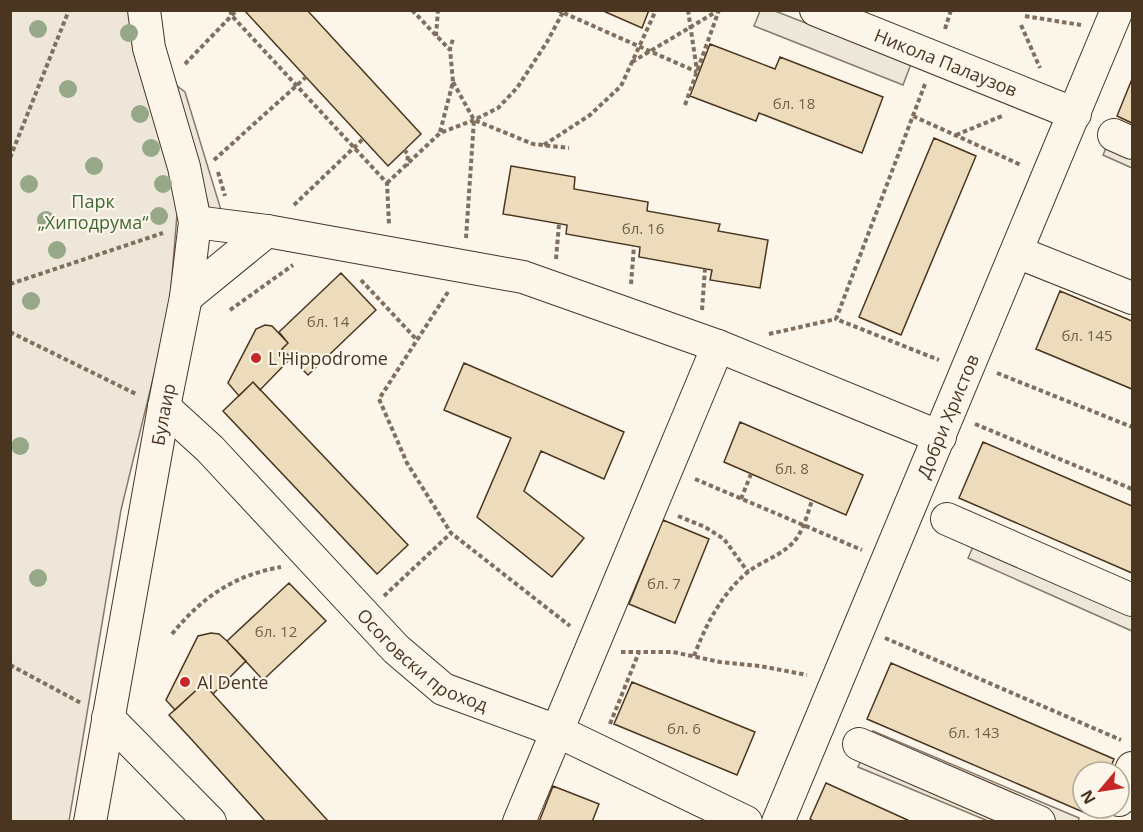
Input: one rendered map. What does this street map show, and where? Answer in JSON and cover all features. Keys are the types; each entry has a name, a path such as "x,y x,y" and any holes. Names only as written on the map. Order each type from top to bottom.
{"street":[{"name":"Булаир","path":"90,822 164,407 186,297 195,222 184,168 148,48 144,10"},
{"name":"Никола Палаузов","path":"816,10 1075,114"},
{"name":"Добри Христов","path":"778,822 1113,20"},
{"path":"195,222 267,231 523,277 945,425"},
{"path":"186,297 267,231"},
{"path":"1017,252 1132,298"},
{"path":"519,822 667,468 709,343"},
{"name":"Осоговски проход","path":"164,407 196,435 396,649 442,689 557,732 746,822"},
{"path":"947,519 1132,600"},
{"path":"108,718 210,822"},
{"path":"859,744 1039,822"}],"path":[{"path":"10,158 69,10"},
{"path":"230,10 232,16 296,87 387,183 391,254"},
{"path":"185,64 237,10"},
{"path":"412,10 450,49"},
{"path":"436,36 438,10"},
{"path":"557,10 697,72"},
{"path":"544,145 590,115 621,86 656,10"},
{"path":"688,10 697,72"},
{"path":"631,62 719,10"},
{"path":"685,105 719,10"},
{"path":"387,183 440,133 498,108 517,88 564,12"},
{"path":"1025,16 1113,20"},
{"path":"440,133 453,82 450,49 453,39"},
{"path":"836,319 935,58"},
{"path":"214,160 306,77"},
{"path":"453,82 474,120 464,267 379,399 407,463 451,533 593,644 624,652 674,652 837,682"},
{"path":"913,116 1048,178"},
{"path":"474,120 533,144 568,148"},
{"path":"267,231 363,139"},
{"path":"404,150 408,154 407,166"},
{"path":"10,284 195,222"},
{"path":"230,310 326,242"},
{"path":"628,314 634,246"},
{"path":"705,269 709,343 836,319 1132,427"},
{"path":"356,275 417,340"},
{"path":"10,332 164,407"},
{"path":"945,425 1132,489"},
{"path":"667,468 887,561"},
{"path":"741,499 751,474"},
{"path":"694,656 709,620 729,592 748,572 795,541 812,501"},
{"path":"652,504 705,527 724,539 748,572"},
{"path":"364,615 451,533"},
{"path":"172,634 198,604 246,576 265,569 287,566 305,567 324,572"},
{"path":"860,627 1127,754"},
{"path":"600,752 639,652"},
{"path":"10,665 108,718"}],"green space":[{"name":"Парк „Хиподрума“","path":"10,11 133,11 178,202 169,313 121,510 69,821 11,821"}],"shaded area":[{"path":"760,11 775,11 911,64 903,85 754,26"},
{"path":"172,82 185,92 221,210 211,214"},
{"path":"1116,125 1132,132 1132,168 1103,155"},
{"path":"984,522 1132,588 1132,631 968,558"},
{"path":"873,731 1071,815 1071,820 1078,820 1078,822 988,821 858,767"}],"building":[{"path":"244,10 307,10 421,134 388,166"},
{"path":"601,10 649,10 642,28"},
{"path":"710,44 775,69 780,57 883,97 862,153 759,113 756,121 690,96"},
{"path":"1132,79 1132,123 1117,116"},
{"path":"934,138 976,156 901,335 859,317"},
{"path":"511,166 575,177 574,189 648,202 647,211 720,224 718,231 768,240 760,288 710,280 712,270 639,257 640,247 566,234 567,225 503,214"},
{"path":"341,273 376,310 308,375 282,349 288,343 279,332"},
{"path":"1060,291 1132,321 1132,389 1036,349"},
{"path":"265,325 272,326 288,343 282,349 291,358 260,390 253,382 239,396 228,383 256,329"},
{"path":"464,363 624,432 604,479 541,451 524,491 584,538 552,577 477,517 511,438 444,410"},
{"path":"253,382 408,545 377,574 223,411"},
{"path":"740,422 863,475 846,515 724,462"},
{"path":"983,442 1132,506 1132,573 959,498"},
{"path":"663,520 709,539 675,623 629,604"},
{"path":"289,583 326,621 263,680 227,641"},
{"path":"219,634 246,661 213,694 204,683 175,710 166,700 198,636"},
{"path":"891,663 1114,759 1071,760 1071,807 867,719"},
{"path":"632,682 755,732 737,775 614,724"},
{"path":"204,683 329,822 266,822 169,715"},
{"path":"826,783 912,822 815,822 810,819"},
{"path":"553,786 599,804 592,822 539,822"}],"place":[{"name":"L'Hippodrome","path":"256,358"},
{"name":"Al Dente","path":"185,682"}]}
